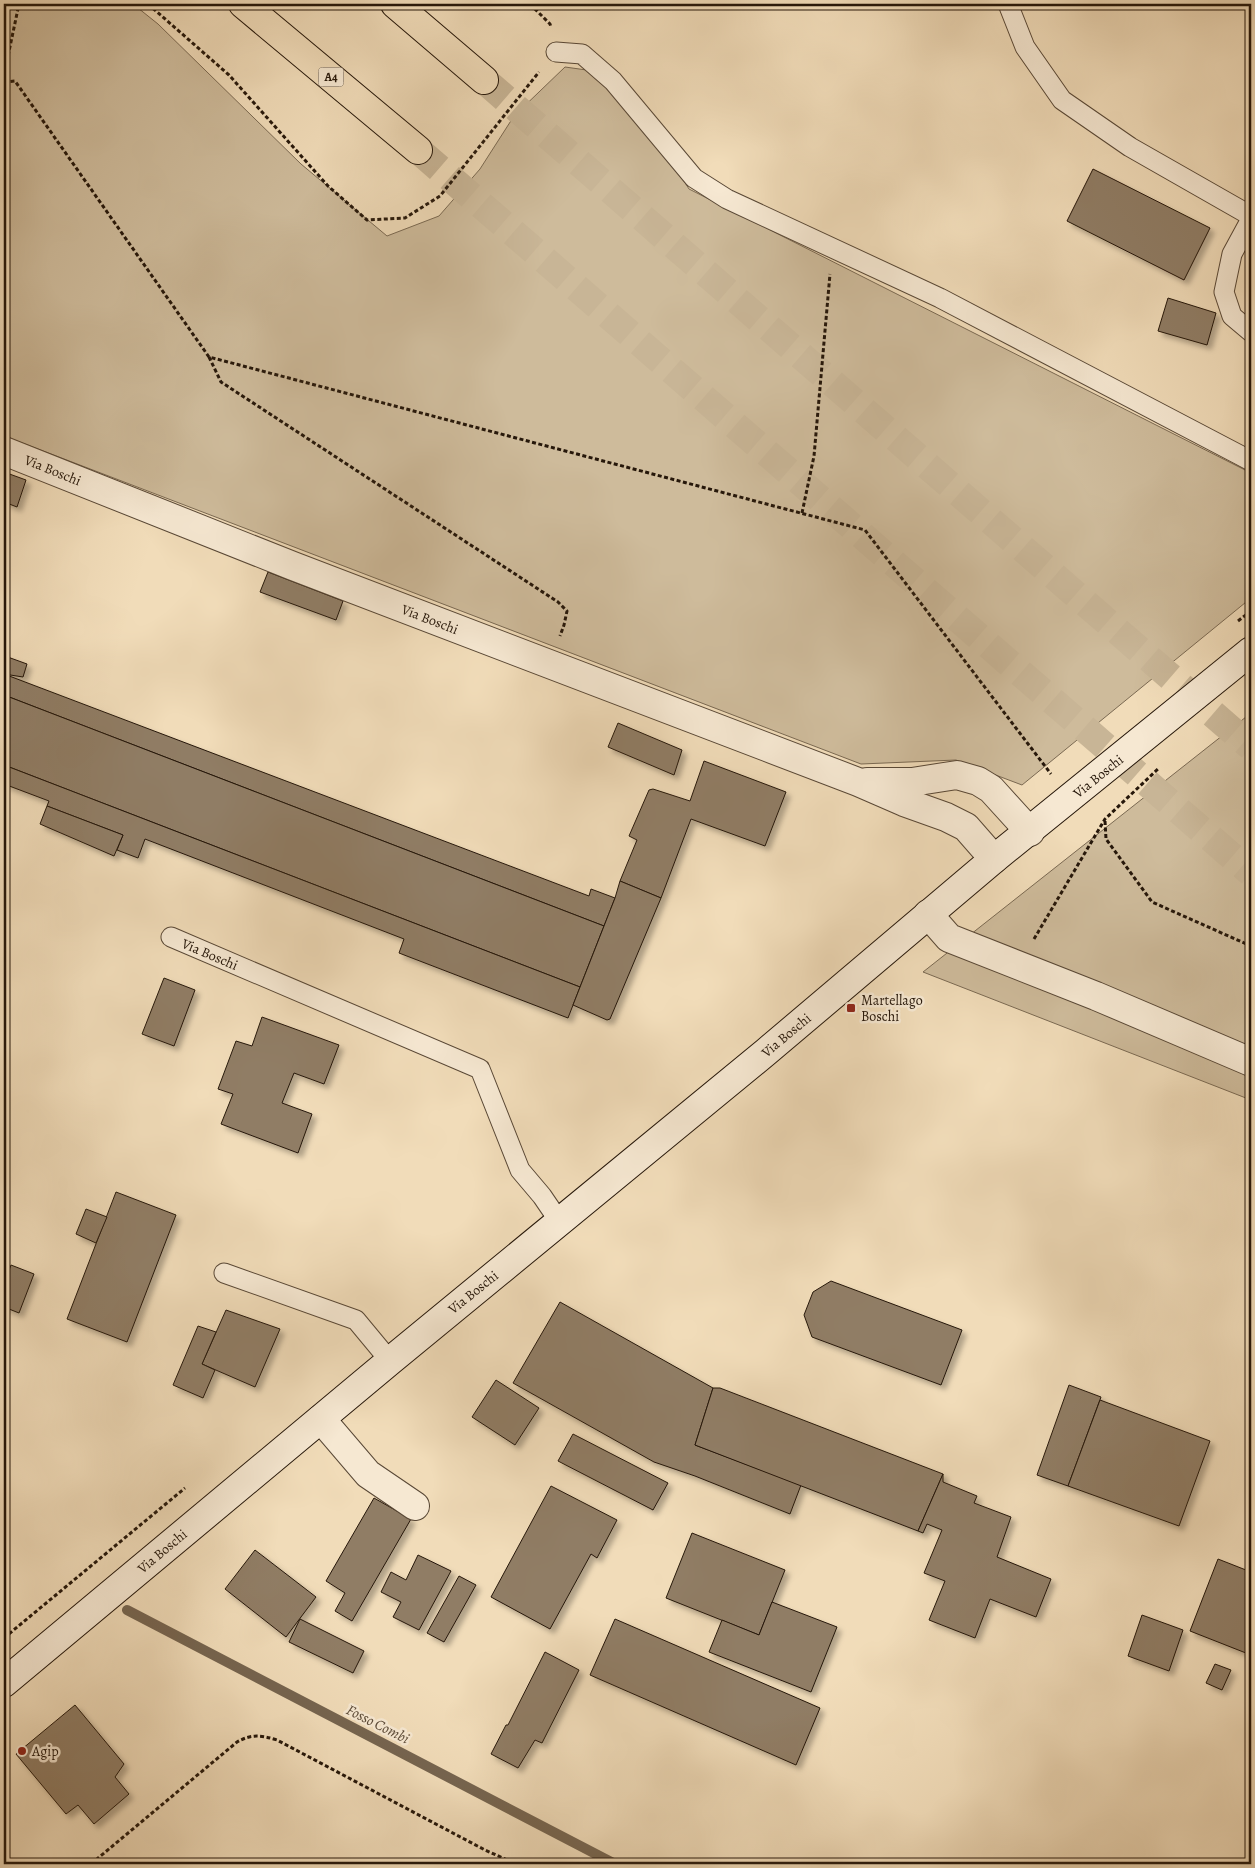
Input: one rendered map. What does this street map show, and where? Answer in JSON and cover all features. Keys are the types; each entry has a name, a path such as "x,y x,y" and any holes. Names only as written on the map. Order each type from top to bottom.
{"highway":[{"name":"A4","path":"243,4 418,150"},
{"path":"395,4 484,80"}],"street":[{"name":"Via Boschi","path":"4,451 293,566 858,782 904,802 946,816 966,827 994,859"},
{"name":"Via Boschi","path":"4,1683 390,1361 766,1052 994,859 1030,832 1251,651"},
{"path":"858,782 912,782 957,775 978,781 991,789 1030,832"},
{"path":"928,914 949,938 1251,1062"},
{"path":"321,1419 368,1474 415,1506"}],"lane":[{"path":"1008,4 1025,47 1062,100 1130,147 1251,217 1232,254 1224,292 1232,316 1251,332"},
{"path":"556,52 582,54 613,81 694,178 727,199 940,298 1251,461"},
{"name":"Via Boschi","path":"171,937 480,1069 520,1170 560,1221"},
{"path":"224,1273 356,1320 390,1361"}],"path":[{"path":"4,75 6,58 20,4"},
{"path":"4,82 15,81 208,357 221,382 558,602 567,611 552,665"},
{"path":"802,513 814,456 834,249"},
{"path":"208,357 865,530 1052,775"},
{"path":"1018,965 1105,819 1165,762"},
{"path":"1105,819 1106,839 1152,902 1251,946"},
{"path":"91,1864 237,1742 259,1735 277,1740 469,1842 516,1864"}],"shaded area":[{"path":"4,4 133,4 158,24 301,164 387,236 439,216 480,169 514,116 565,67 601,72 642,114 689,189 1251,473 1251,598 1022,785 956,760 861,764 4,436"},
{"path":"1251,713 1251,1100 923,972"}],"building":[{"path":"1093,169 1210,228 1184,280 1067,221"},
{"path":"1168,298 1216,313 1207,345 1158,331"},
{"path":"4,472 26,480 17,507 4,502"},
{"path":"268,572 343,601 336,620 260,592"},
{"path":"5,656 27,664 23,677 4,674"},
{"path":"4,674 589,896 591,889 615,898 604,926 4,695"},
{"path":"4,695 604,926 580,987 4,765"},
{"path":"618,723 682,750 674,775 608,747"},
{"path":"704,761 786,792 765,846 691,819 661,898 620,881 637,840 629,836 649,790 653,789 690,801"},
{"path":"4,765 580,987 568,1018 399,953 404,939 145,839 138,858 117,850 123,835 47,806 49,801 4,784"},
{"path":"47,806 123,835 114,856 40,824"},
{"path":"620,881 661,898 610,1019 607,1020 573,1005"},
{"path":"164,978 195,990 174,1046 142,1034"},
{"path":"262,1017 339,1045 324,1084 294,1073 282,1103 312,1114 298,1153 221,1124 233,1094 218,1089 236,1041 252,1046"},
{"path":"116,1192 176,1215 127,1342 67,1319"},
{"path":"86,1209 107,1217 96,1243 76,1234"},
{"path":"11,1265 34,1274 19,1313 4,1307 4,1284"},
{"path":"831,1281 962,1330 941,1385 812,1337 804,1315 813,1292"},
{"path":"560,1302 713,1388 695,1445 801,1485 790,1514 695,1476 654,1462 513,1383"},
{"path":"226,1310 280,1329 255,1387 202,1364"},
{"path":"198,1326 216,1332 202,1364 215,1370 203,1398 173,1385"},
{"path":"496,1380 539,1408 515,1445 472,1417"},
{"path":"1069,1385 1101,1397 1068,1486 1037,1475"},
{"path":"713,1388 720,1388 943,1474 918,1531 695,1445"},
{"path":"1100,1400 1210,1441 1179,1526 1068,1486"},
{"path":"573,1434 668,1483 653,1510 558,1461"},
{"path":"943,1474 943,1482 977,1496 974,1503 1011,1517 997,1557 1051,1579 1036,1617 990,1599 975,1638 929,1620 945,1581 924,1573 942,1530 927,1524 923,1533 918,1531"},
{"path":"551,1486 617,1520 597,1558 591,1554 550,1629 491,1597"},
{"path":"374,1498 411,1519 352,1621 335,1611 345,1593 326,1581"},
{"path":"692,1533 785,1570 759,1635 666,1598"},
{"path":"255,1550 316,1597 286,1637 225,1589"},
{"path":"418,1555 451,1571 419,1630 393,1617 401,1602 381,1592 391,1572 406,1580"},
{"path":"1218,1559 1251,1572 1251,1655 1190,1631"},
{"path":"459,1576 476,1585 444,1642 427,1633"},
{"path":"772,1602 837,1627 811,1692 709,1652 722,1620 759,1635"},
{"path":"1142,1615 1183,1630 1169,1671 1128,1656"},
{"path":"300,1619 364,1651 353,1673 289,1642"},
{"path":"615,1619 820,1708 796,1765 590,1675"},
{"path":"545,1652 579,1670 542,1743 535,1740 518,1768 491,1754"},
{"path":"1215,1664 1231,1670 1222,1690 1206,1683"},
{"path":"75,1705 124,1764 115,1777 129,1794 94,1824 78,1805 66,1814 16,1754"}],"waterway":[{"name":"Fosso Combi","path":"127,1610 615,1864"}],"tunnel":[{"path":"484,80 1251,747"},
{"path":"418,150 1251,873"}],"place":[{"name":"Martellago Boschi","path":"851,1008"},
{"name":"Agip","path":"22,1751"}]}
